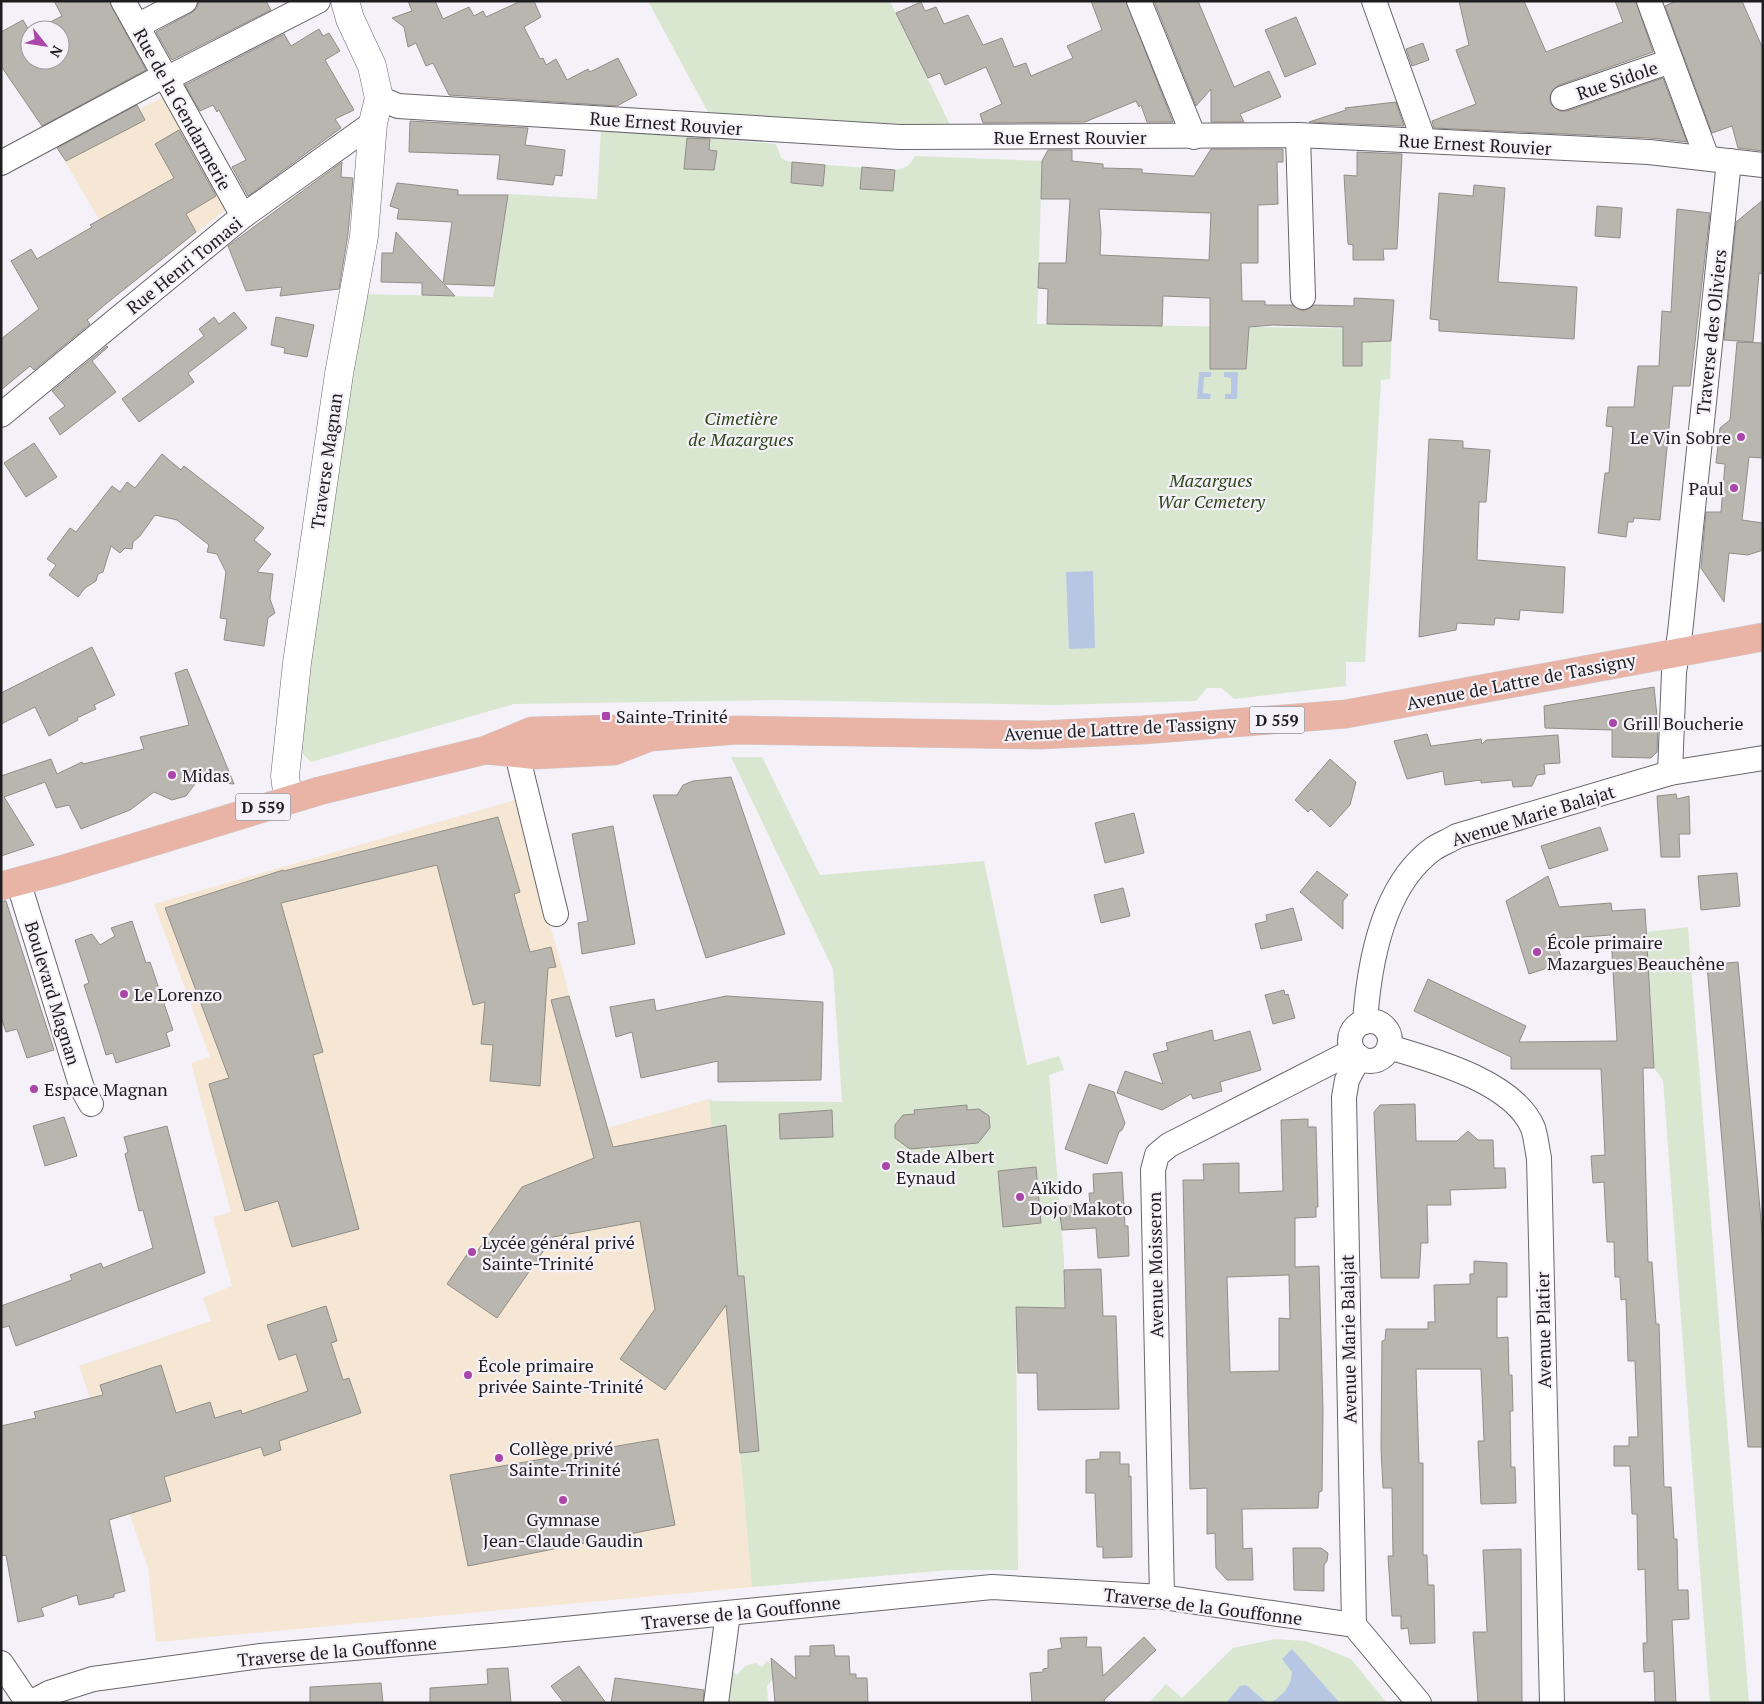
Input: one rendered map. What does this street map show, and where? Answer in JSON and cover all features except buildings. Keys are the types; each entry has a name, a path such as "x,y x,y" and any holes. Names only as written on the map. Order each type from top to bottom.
{"main road":[{"name":"Avenue de Lattre de Tassigny","path":"486,750 534,756 614,751 650,737 737,730 1039,735 1143,730 1326,716 1763,637"},
{"name":"Avenue de Lattre de Tassigny","path":"10,883 64,869 288,799 486,750 532,731 619,729 650,737"}],"street":[{"name":"Rue de la Gendarmerie","path":"123,1 243,216"},
{"path":"137,26 185,1"},
{"path":"1,163 165,77 318,1"},
{"path":"1139,1 1194,137"},
{"path":"1374,1 1424,141"},
{"path":"1648,1 1671,61 1718,160"},
{"name":"Traverse Magnan","path":"288,799 285,776 295,691 339,374 364,236 377,110 372,66 343,2"},
{"name":"Rue Sidole","path":"1563,98 1671,61"},
{"name":"Rue Ernest Rouvier","path":"377,110 398,106 900,137 1298,135 1649,152 1763,165"},
{"name":"Rue Henri Tomasi","path":"1,416 243,216 377,110"},
{"path":"1298,135 1303,297"},
{"name":"Traverse des Oliviers","path":"1670,773 1674,672 1718,160"},
{"path":"517,754 556,914"},
{"name":"Avenue Marie Balajat","path":"1366,1022 1367,996 1382,926 1400,886 1414,867 1433,850 1457,836 1670,773 1763,758"},
{"name":"Boulevard Magnan","path":"10,883 82,1088 91,1104"},
{"path":"1366,1022 1374,1022 1387,1031 1390,1039 1389,1047 1380,1058 1373,1061 1356,1054 1351,1037 1359,1025 1366,1022"},
{"name":"Avenue Platier","path":"1389,1047 1462,1073 1504,1093 1522,1110 1533,1128 1539,1158 1552,1703"},
{"name":"Avenue Marie Balajat","path":"1354,1624 1344,1097 1347,1080 1356,1054"},
{"name":"Avenue Moisseron","path":"1162,1598 1153,1170 1157,1156 1169,1145 1356,1054"},
{"name":"Traverse de la Gouffonne","path":"29,1703 49,1693 93,1678 261,1656 992,1587 1162,1598 1354,1624"},
{"path":"716,1703 728,1613"},
{"path":"1354,1624 1418,1703"},
{"path":"1,1663 29,1703"}],"shaded area":[{"path":"163,97 228,208 135,281 59,151"},
{"name":"Lycée général privé Sainte-Trinité","path":"515,800 607,1128 709,1099 752,1587 156,1642 148,1568 79,1366 211,1321 203,1298 232,1286 213,1217 231,1212 191,1063 210,1057 154,904"}],"green space":[{"path":"648,1 890,1 953,131 709,114"},
{"name":"Cimetière de Mazargues","path":"601,129 776,144 781,158 790,162 894,170 907,166 915,156 1042,161 1037,324 1392,329 1390,379 1381,380 1365,662 1346,662 1346,686 1234,699 1222,688 1207,688 1196,701 1054,705 773,700 514,704 311,762 298,749 363,294 493,297 508,194 597,199"},
{"name":"Stade Albert Eynaud","path":"731,757 762,757 820,875 984,861 1027,1065 1059,1056 1064,1070 1049,1075 1064,1259 1064,1308 1016,1307 1018,1570 949,1570 752,1587 709,1099 713,1101 842,1102 833,969"},
{"path":"1688,927 1749,1703 1710,1703 1663,1080 1654,1068 1647,932"},
{"path":"1275,1639 1306,1641 1351,1659 1387,1703 1149,1703 1166,1684 1182,1698 1233,1648"},
{"path":"767,1661 780,1670 767,1686 768,1703 728,1703 732,1671 737,1675 745,1666 756,1663 762,1667"}],"water":[{"path":"1199,372 1211,372 1211,377 1204,377 1203,393 1211,394 1210,399 1197,399"},
{"path":"1224,372 1238,372 1237,399 1225,399 1225,394 1231,394 1231,378 1224,377"},
{"path":"1093,571 1095,648 1069,649 1066,572"},
{"path":"1292,1649 1340,1703 1271,1703 1283,1693 1290,1682 1292,1672 1282,1659"},
{"path":"1246,1685 1267,1703 1226,1703 1240,1686"}],"place":[{"name":"Le Vin Sobre","path":"1741,437"},
{"name":"Paul","path":"1734,488"},
{"name":"Sainte-Trinité","path":"606,716"},
{"name":"Grill Boucherie","path":"1613,723"},
{"name":"Midas","path":"172,775"},
{"name":"École primaire Mazargues Beauchêne","path":"1537,952"},
{"name":"Le Lorenzo","path":"124,994"},
{"name":"Espace Magnan","path":"34,1089"},
{"name":"Stade Albert Eynaud","path":"886,1166"},
{"name":"Aïkido Dojo Makoto","path":"1020,1197"},
{"name":"Lycée général privé Sainte-Trinité","path":"472,1252"},
{"name":"École primaire privée Sainte-Trinité","path":"468,1375"},
{"name":"Collège privé Sainte-Trinité","path":"499,1458"},
{"name":"Gymnase Jean-Claude Gaudin","path":"563,1500"}],"park label":[{"name":"Mazargues War Cemetery","path":"1211,490"}]}
